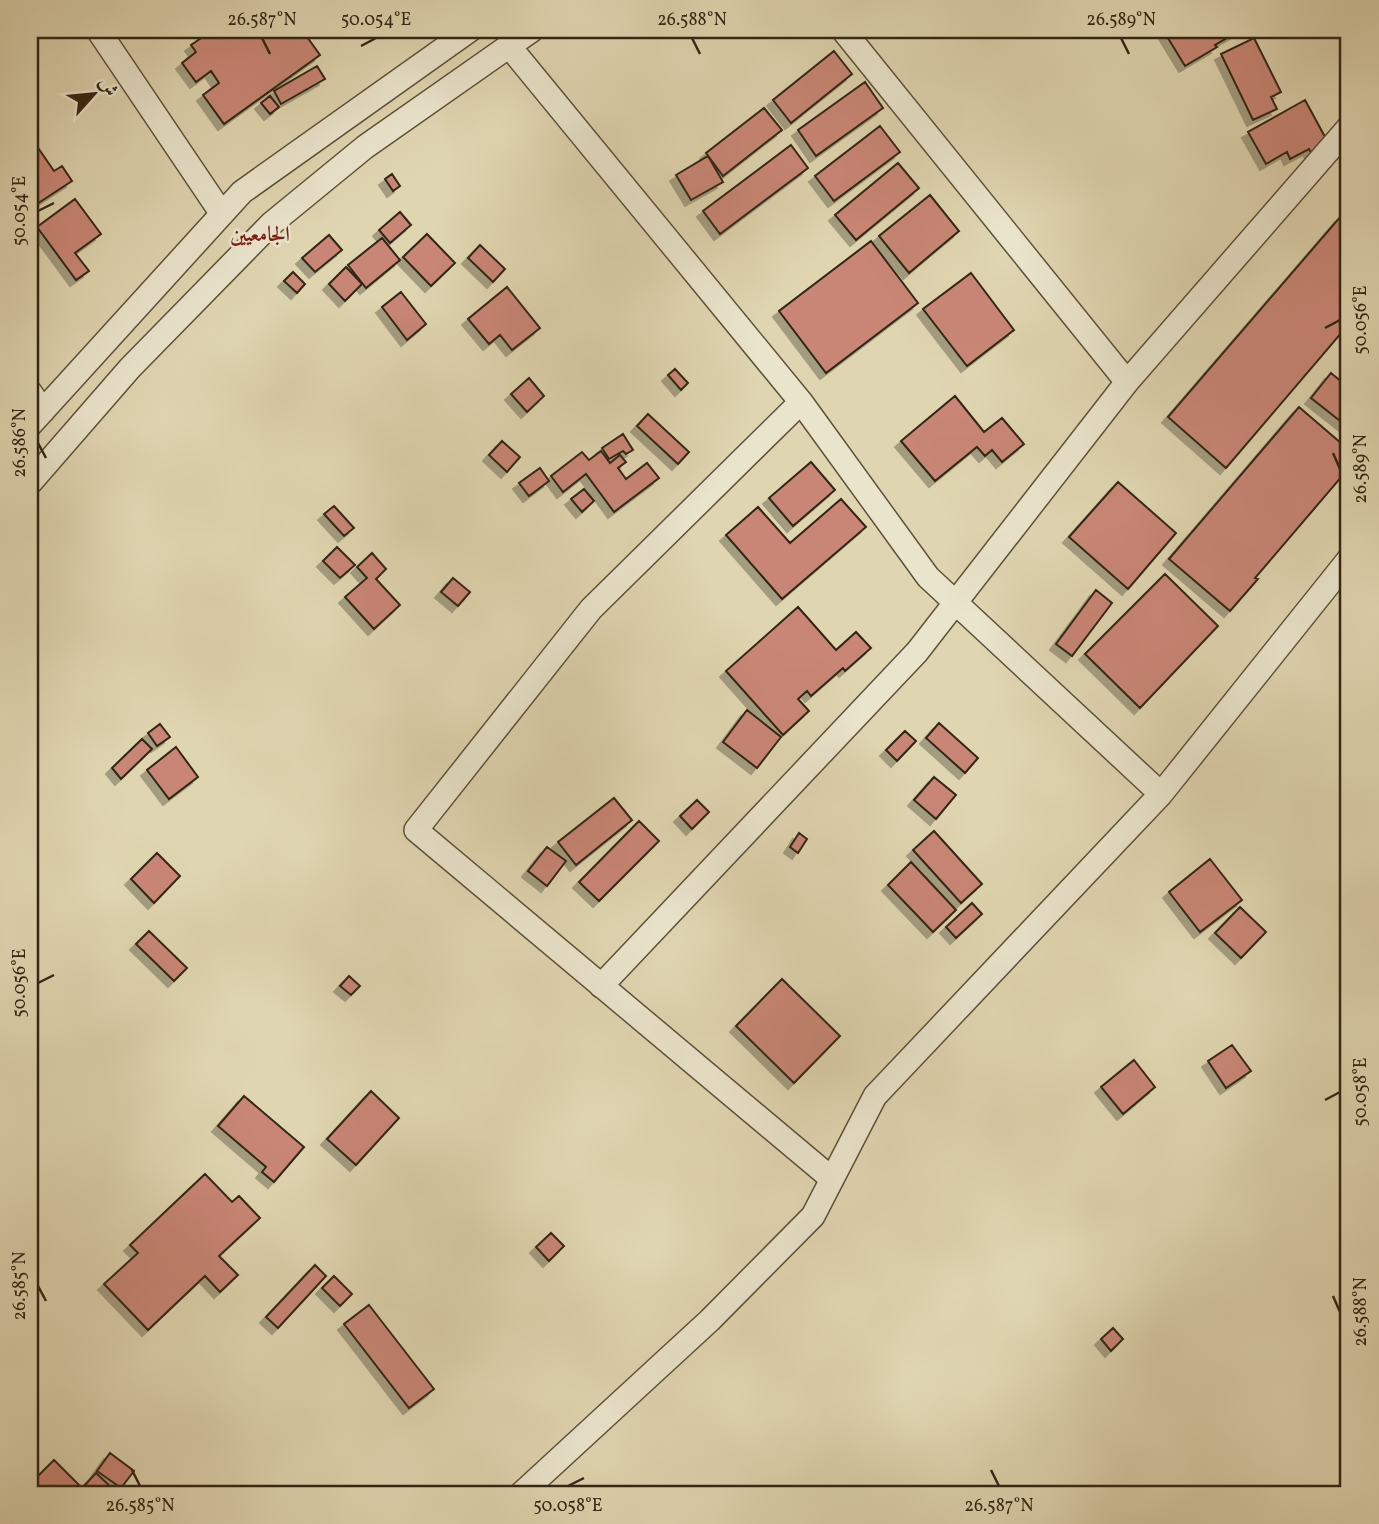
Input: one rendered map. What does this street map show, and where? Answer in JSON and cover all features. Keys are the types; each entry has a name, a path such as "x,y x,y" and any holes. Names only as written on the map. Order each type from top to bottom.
{"street":[{"path":"98,30 222,214"},
{"path":"34,410 242,192 470,30"},
{"path":"30,484 130,368 271,224 365,147 532,30"},
{"path":"843,30 1127,382"},
{"path":"509,46 801,402 928,577 1161,793"},
{"path":"601,986 917,652 1127,382 1349,127"},
{"path":"801,402 591,609 416,830 832,1179"},
{"path":"521,1494 729,1301 813,1216 876,1096 1161,793 1349,559"}],"building":[{"path":"213,30 302,30 320,55 224,124 203,95 219,83 211,71 196,82 182,63 196,52 191,45"},
{"path":"1163,30 1241,30 1185,66"},
{"path":"1254,38 1281,92 1271,97 1277,109 1253,120 1221,54"},
{"path":"834,51 852,74 791,123 773,100"},
{"path":"317,66 325,79 281,104 274,91"},
{"path":"865,82 883,108 816,156 798,130"},
{"path":"270,96 279,107 270,114 261,103"},
{"path":"1305,100 1331,148 1314,158 1309,149 1290,159 1287,152 1266,164 1248,132"},
{"path":"764,108 782,130 723,176 706,153"},
{"path":"880,126 900,152 834,201 815,176"},
{"path":"32,139 54,171 62,166 72,181 37,204 30,194"},
{"path":"791,145 808,168 720,234 703,211"},
{"path":"708,156 723,182 691,200 676,175"},
{"path":"898,163 919,188 856,240 835,215"},
{"path":"392,174 400,186 393,191 385,179"},
{"path":"930,195 959,231 909,273 879,236"},
{"path":"75,199 101,234 75,253 89,271 76,280 37,227"},
{"path":"400,212 411,225 390,243 379,230"},
{"path":"1341,216 1349,224 1349,324 1226,468 1168,417"},
{"path":"427,234 455,263 431,286 403,257"},
{"path":"329,235 342,250 315,272 302,258"},
{"path":"382,238 400,260 366,288 348,265"},
{"path":"871,241 918,303 826,373 779,311"},
{"path":"480,245 505,269 493,282 468,258"},
{"path":"346,267 362,284 345,301 329,284"},
{"path":"293,272 305,284 297,293 284,281"},
{"path":"971,273 1014,330 967,366 923,309"},
{"path":"507,287 540,328 512,350 500,335 489,344 468,319"},
{"path":"401,292 426,324 407,340 382,307"},
{"path":"675,369 688,383 681,390 668,375"},
{"path":"1331,373 1349,388 1349,428 1311,398"},
{"path":"529,378 544,396 527,412 511,394"},
{"path":"955,396 984,432 1002,418 1024,444 1002,462 992,450 985,456 977,447 935,481 901,441"},
{"path":"1299,407 1349,450 1349,468 1230,611 1169,559"},
{"path":"648,414 689,452 678,464 637,426"},
{"path":"623,434 633,450 626,454 623,451 609,459 602,448"},
{"path":"502,441 520,457 507,472 489,455"},
{"path":"601,451 610,463 620,455 626,462 618,468 626,479 647,463 659,478 614,512 586,474 563,492 551,476 582,452 589,460"},
{"path":"811,462 835,490 793,526 769,498"},
{"path":"540,468 549,481 529,496 519,483"},
{"path":"1118,482 1176,533 1128,589 1069,537"},
{"path":"584,489 594,501 582,512 571,499"},
{"path":"841,499 866,527 782,599 726,535 758,507 790,543"},
{"path":"334,506 354,528 344,536 324,514"},
{"path":"337,547 355,565 340,578 323,561"},
{"path":"372,553 386,569 376,579 400,605 374,629 345,597 367,578 357,567"},
{"path":"1165,574 1218,626 1140,708 1085,654"},
{"path":"453,578 470,592 458,606 441,592"},
{"path":"1096,590 1112,603 1072,656 1056,644"},
{"path":"798,607 836,650 856,632 871,648 811,696 807,691 798,699 809,711 783,735 726,671"},
{"path":"747,710 781,737 757,768 723,742"},
{"path":"939,723 978,758 965,773 926,738"},
{"path":"160,724 170,737 157,746 148,733"},
{"path":"905,731 916,741 897,761 886,750"},
{"path":"142,739 152,749 121,779 112,768"},
{"path":"176,747 198,777 169,799 147,770"},
{"path":"934,777 956,795 936,819 914,800"},
{"path":"614,798 632,820 576,865 558,842"},
{"path":"697,800 709,812 692,829 680,816"},
{"path":"639,821 659,841 599,901 579,882"},
{"path":"934,831 982,884 961,903 913,850"},
{"path":"799,833 807,839 798,853 790,847"},
{"path":"547,847 566,861 547,886 528,871"},
{"path":"157,853 180,876 154,903 131,879"},
{"path":"1210,859 1242,900 1200,932 1169,892"},
{"path":"911,862 956,910 933,932 888,885"},
{"path":"972,903 982,914 956,938 946,927"},
{"path":"1240,907 1266,932 1241,958 1215,933"},
{"path":"149,931 187,968 174,981 136,944"},
{"path":"349,976 360,986 351,995 340,986"},
{"path":"782,979 840,1036 794,1083 736,1026"},
{"path":"1232,1045 1251,1071 1226,1088 1208,1061"},
{"path":"1134,1060 1155,1087 1123,1114 1101,1087"},
{"path":"371,1091 399,1118 356,1165 327,1139"},
{"path":"244,1096 304,1147 274,1182 262,1172 266,1167 218,1126"},
{"path":"205,1174 232,1202 239,1196 260,1218 219,1256 238,1275 220,1292 205,1276 148,1330 104,1284 138,1253 130,1245"},
{"path":"551,1233 564,1246 549,1261 536,1247"},
{"path":"315,1265 326,1276 278,1328 266,1317"},
{"path":"334,1276 352,1294 340,1306 322,1288"},
{"path":"369,1305 434,1389 409,1408 344,1324"},
{"path":"1113,1328 1123,1339 1111,1351 1101,1339"},
{"path":"110,1453 134,1471 121,1488 97,1471"},
{"path":"54,1460 82,1488 76,1494 30,1494 30,1466 39,1475"},
{"path":"96,1473 114,1490 110,1494 91,1494 83,1487"}],"district":[{"name":"الجامعيين","path":"260,235"}]}
